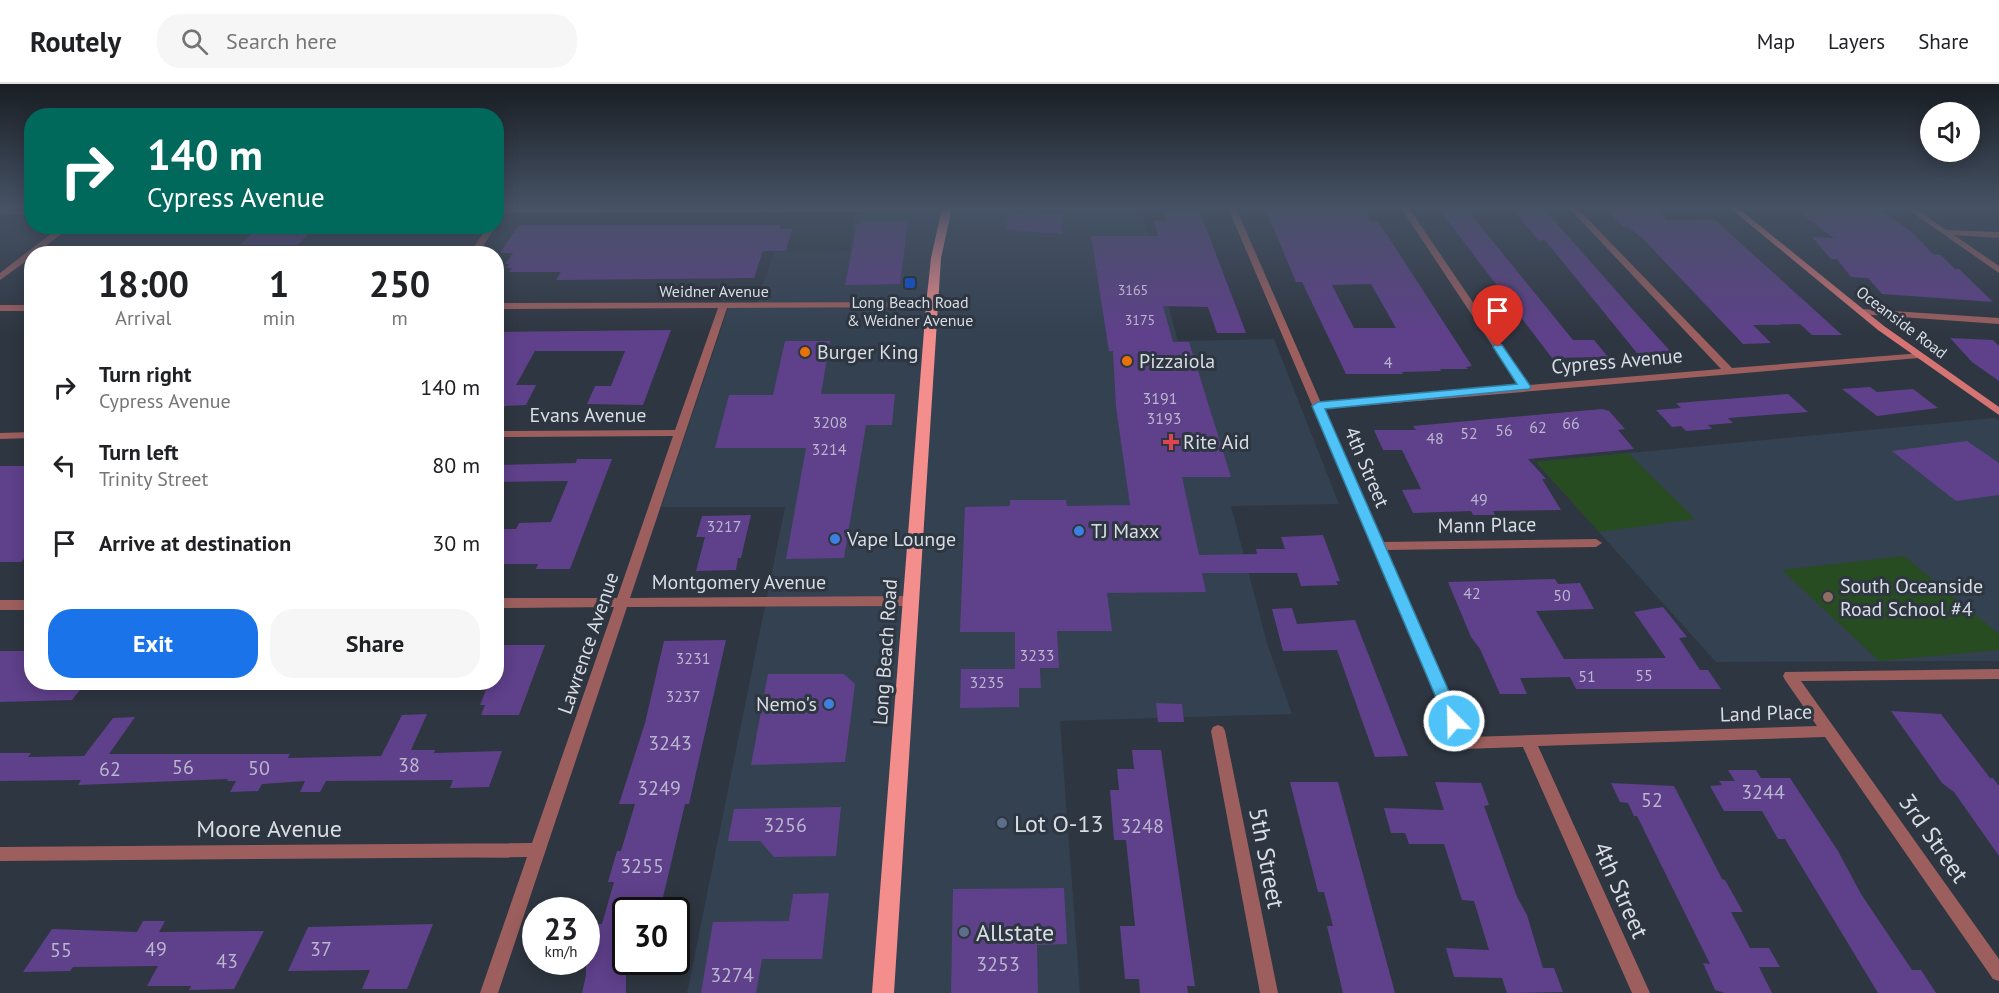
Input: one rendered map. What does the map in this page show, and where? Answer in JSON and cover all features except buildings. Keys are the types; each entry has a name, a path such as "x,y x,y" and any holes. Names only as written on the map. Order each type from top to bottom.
{"main road":[{"name":"Long Beach Road","path":"883,993 938,250"},
{"name":"Oceanside Road","path":"1786,250 1862,312 1999,412"}],"street":[{"name":"4th Street","path":"1250,250 1464,743"},
{"path":"1433,250 1525,387"},
{"path":"1614,250 1728,370"},
{"path":"1971,250 1999,270"},
{"path":"0,277 24,259"},
{"name":"Weidner Avenue","path":"504,306 932,305"},
{"name":"Lawrence Avenue","path":"489,993 723,306"},
{"path":"0,308 24,308"},
{"path":"1862,312 1999,321"},
{"name":"Cypress Avenue","path":"1318,406 1919,355"},
{"name":"Evans Avenue","path":"504,434 680,433"},
{"path":"0,436 24,435"},
{"name":"Mann Place","path":"1378,546 1596,543"},
{"name":"Montgomery Avenue","path":"504,603 911,601"},
{"path":"0,605 24,605"},
{"name":"Land Place","path":"1829,731 1790,676 1999,674"},
{"name":"5th Street","path":"1218,731 1269,993"},
{"name":"Land Place","path":"1464,743 1829,731"},
{"name":"3rd Street","path":"1829,731 1999,973"},
{"name":"4th Street","path":"1528,741 1641,993"},
{"name":"Moore Avenue","path":"0,854 538,850"}],"shaded area":[{"path":"1153,250 1178,341 1274,339 1339,504 1231,506 1267,643 1292,714 1060,721 1080,993 687,993 785,507 661,507 728,308 755,308 774,252"},
{"name":"South Oceanside Road School #4","path":"1995,418 1999,421 1999,661 1716,662 1536,462"}],"green space":[{"path":"1628,453 1695,519 1599,532 1536,462"},
{"path":"1904,556 1999,634 1999,650 1879,661 1782,570"}],"place":[{"name":"Long Beach Road & Weidner Avenue","path":"910,283"},
{"name":"Burger King","path":"805,352"},
{"name":"Pizzaiola","path":"1127,361"},
{"name":"Rite Aid","path":"1171,442"},
{"name":"TJ Maxx","path":"1079,531"},
{"name":"Vape Lounge","path":"835,539"},
{"name":"South Oceanside Road School #4","path":"1828,597"},
{"name":"Nemo's","path":"829,704"},
{"name":"Lot O-13","path":"1002,823"},
{"name":"Allstate","path":"964,932"}],"route":[{"path":"1454,721 1318,406 1525,387 1498,347"}]}
